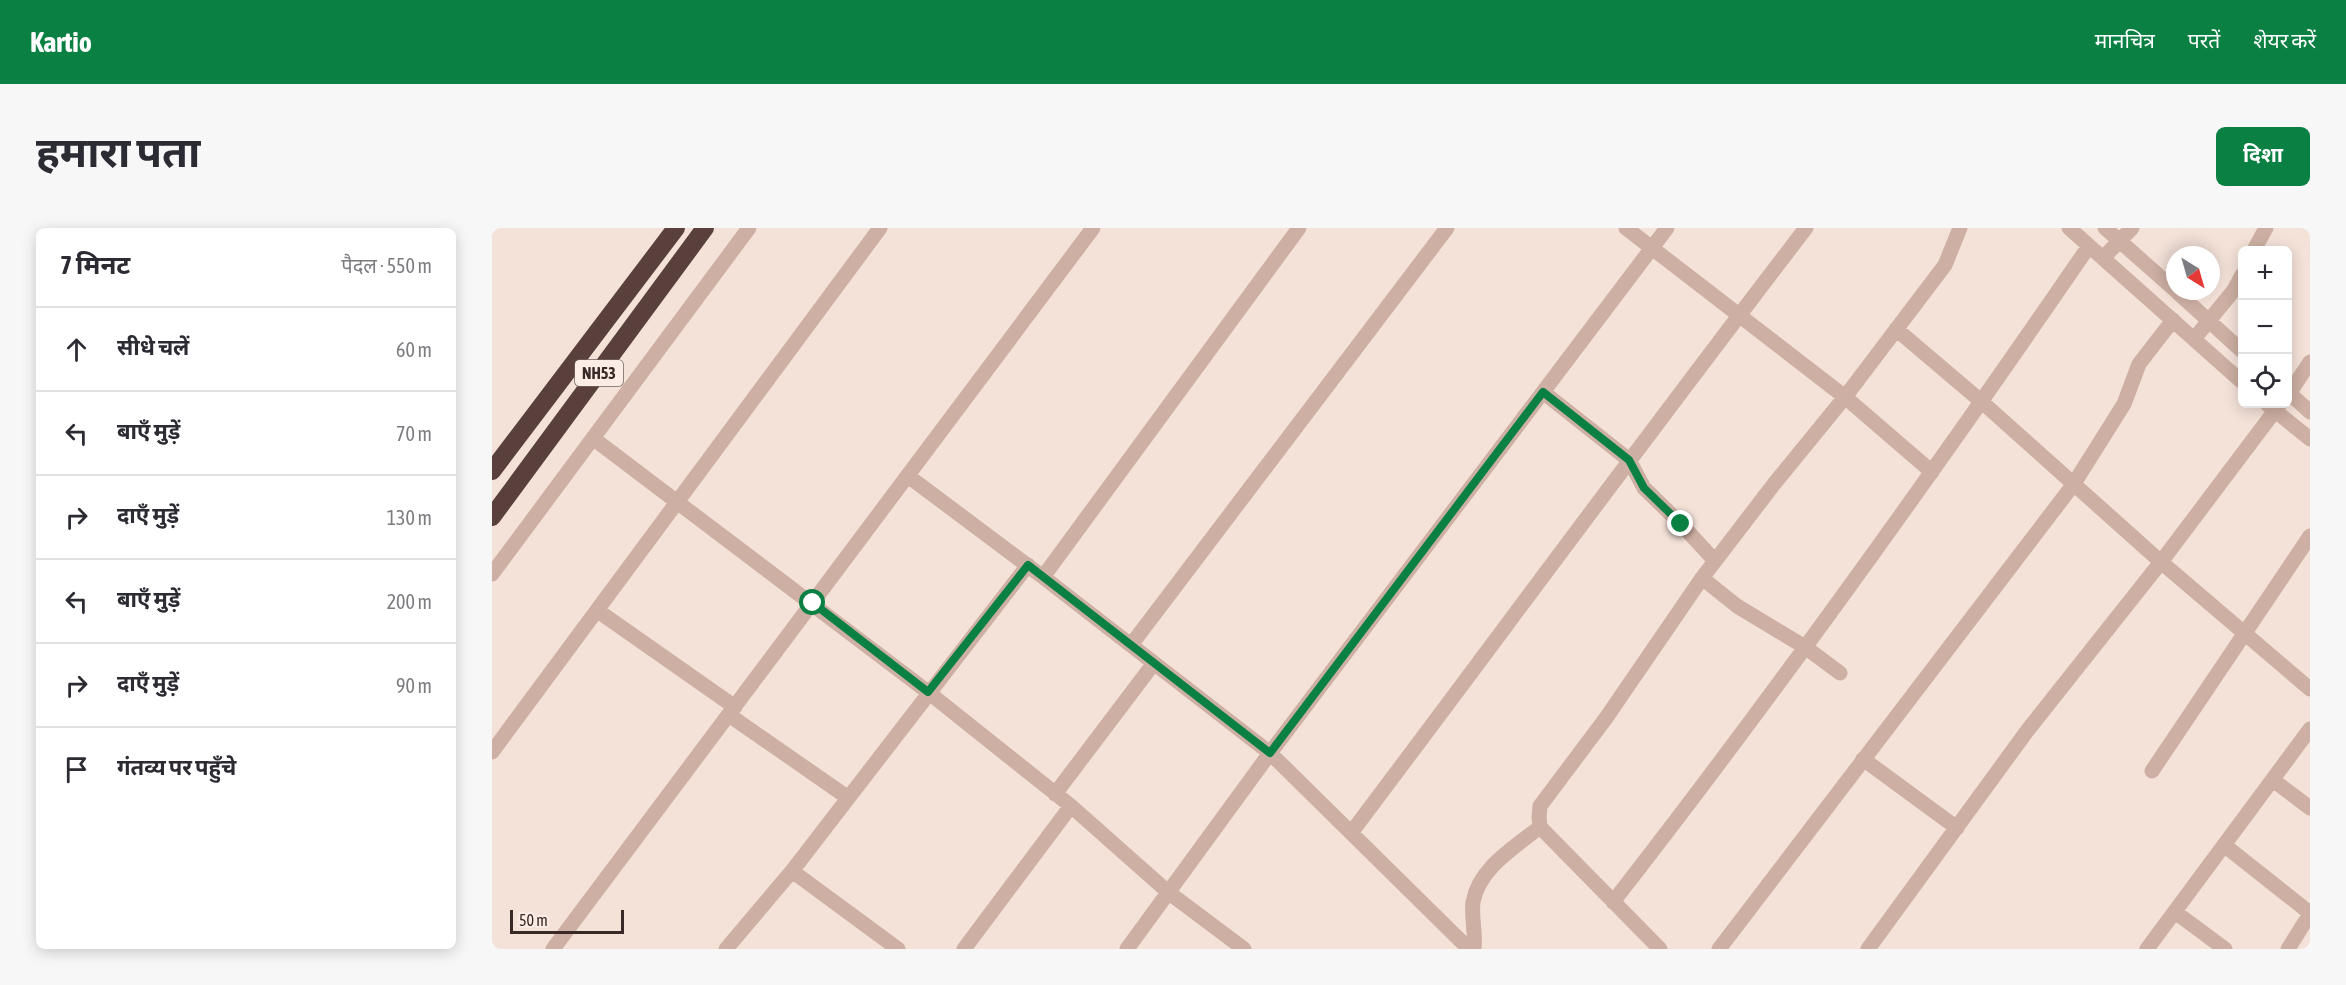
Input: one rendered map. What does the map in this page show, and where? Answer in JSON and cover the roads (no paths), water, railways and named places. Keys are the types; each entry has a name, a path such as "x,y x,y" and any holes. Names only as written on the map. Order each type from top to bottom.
{"highway":[{"name":"NH53","path":"492,471 676,228"},
{"name":"NH53","path":"492,517 705,228"}],"street":[{"path":"492,574 749,228"},
{"path":"492,752 880,228"},
{"path":"1043,577 1299,228"},
{"path":"1131,645 1447,228"},
{"path":"1626,228 1845,397 1932,472"},
{"path":"1127,949 1270,753 1667,228"},
{"path":"1351,833 1629,460 1806,228"},
{"path":"1660,949 1540,827 1540,806 1606,718 1702,578 1845,397 1945,265 1960,228"},
{"path":"2069,228 2238,378"},
{"path":"2104,228 2166,283"},
{"path":"2103,258 2132,228"},
{"path":"2255,246 2266,228"},
{"path":"553,949 908,476 1089,230"},
{"path":"1613,902 1724,759 1982,402 2089,246"},
{"path":"2194,339 2210,321 2238,281"},
{"path":"2186,300 2238,347"},
{"path":"1719,949 2073,485 2124,404 2139,364 2173,320"},
{"path":"1896,329 1982,402 2161,562 2310,689"},
{"path":"2292,386 2310,362"},
{"path":"1543,392 1629,460 1644,488 1715,561"},
{"path":"2292,405 2310,412"},
{"path":"1868,949 2027,731 2161,562 2275,408"},
{"path":"2287,408 2310,439"},
{"path":"594,439 928,692 1071,806 1168,892 1244,949"},
{"path":"908,476 1028,565 1270,753 1469,949"},
{"path":"2152,771 2310,536"},
{"path":"726,949 792,871 1028,565"},
{"path":"1702,578 1737,606 1805,647 1840,673"},
{"path":"598,610 848,797"},
{"path":"1055,794 1155,663"},
{"path":"2147,949 2310,729"},
{"path":"1863,759 1957,828"},
{"path":"2272,780 2310,808"},
{"path":"964,949 1071,806"},
{"path":"1474,949 1473,903 1478,885 1491,868 1540,827"},
{"path":"2224,845 2310,913 2288,949"},
{"path":"792,871 898,949"},
{"path":"2175,912 2225,949"}]}
